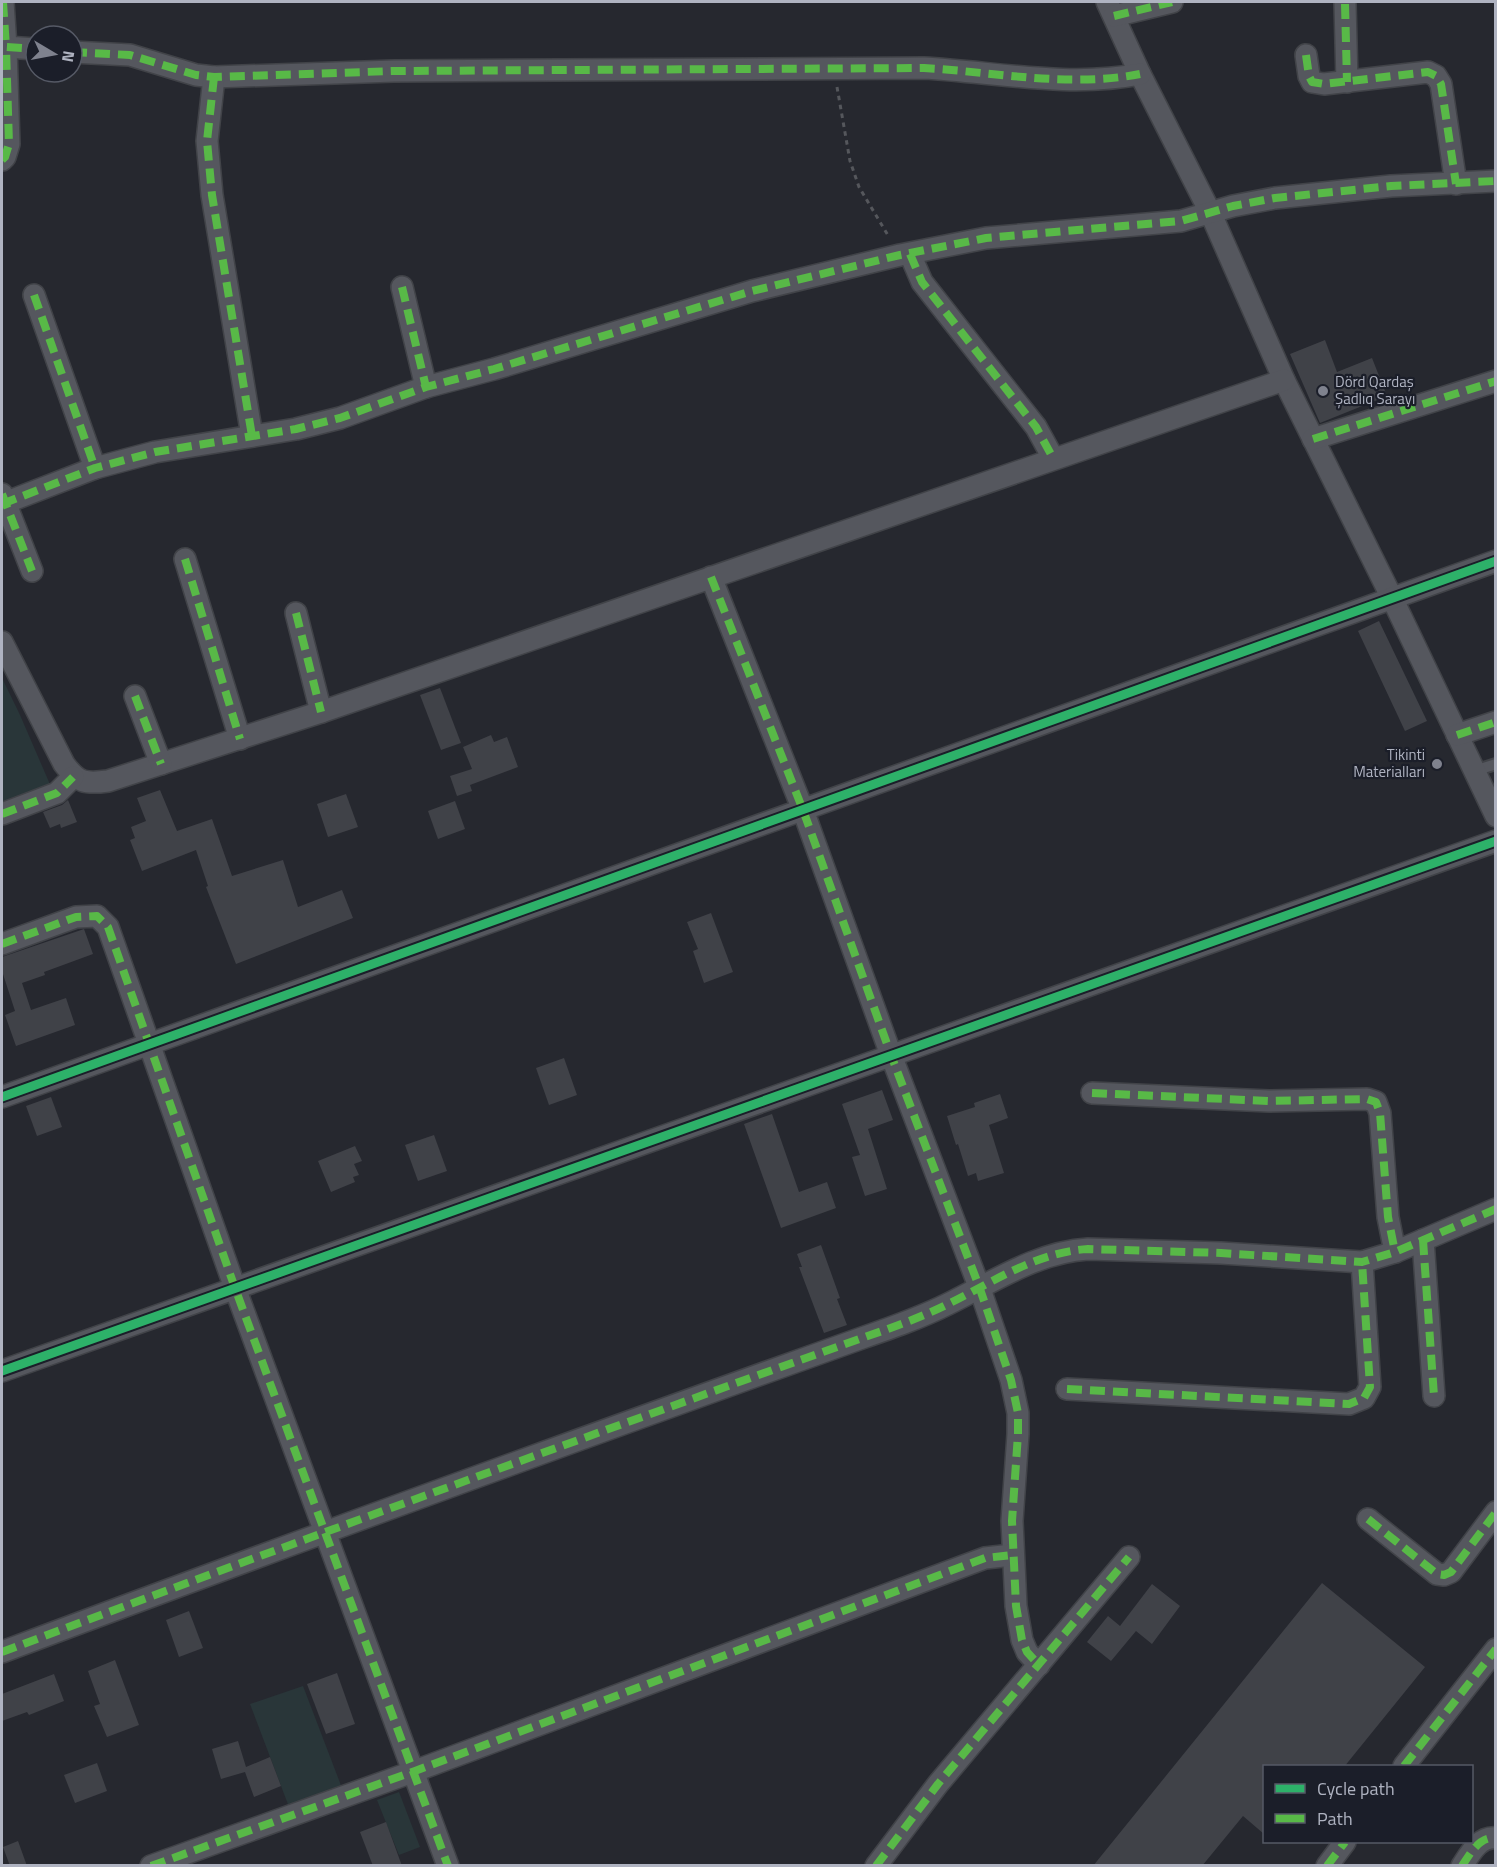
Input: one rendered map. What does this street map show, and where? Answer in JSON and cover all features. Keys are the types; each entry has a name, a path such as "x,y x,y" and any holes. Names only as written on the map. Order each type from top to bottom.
{"street":[{"path":"2,160 9,144 3,2"},
{"path":"1172,2 1110,9 1140,74 1211,214 1284,380 1393,600 1496,816"},
{"path":"1345,4 1347,82"},
{"path":"6,47 24,48"},
{"path":"84,53 130,55 196,75 214,77 406,71 924,69 997,76 1087,80 1140,74"},
{"path":"1306,55 1312,82 1324,84 1428,72 1436,75 1441,84 1456,184"},
{"path":"214,77 207,141 212,195 252,436"},
{"path":"32,571 3,500 95,468 155,452 296,429 340,418 426,387 494,369 752,291 905,254 986,238 1181,221 1275,198 1391,186 1496,181"},
{"path":"905,254 922,282 1036,427 1053,458"},
{"path":"402,287 426,387"},
{"path":"34,295 95,468"},
{"path":"2,642 64,764 73,777 93,783 108,781 321,712 1284,380"},
{"path":"1313,439 1496,381"},
{"path":"185,559 240,739"},
{"path":"2,1097 1393,600 1496,561"},
{"path":"711,577 803,810 891,1055 980,1289 1011,1380 1018,1413 1012,1555 1017,1623 1027,1652 1039,1665"},
{"path":"296,613 321,712"},
{"path":"135,696 161,764"},
{"path":"1457,735 1496,722"},
{"path":"2,814 57,793 73,777"},
{"path":"2,1371 1496,841"},
{"path":"2,944 76,917 97,916 108,927 235,1288 415,1771 448,1866"},
{"path":"1092,1093 1269,1101 1367,1099 1376,1102 1380,1113 1388,1216 1395,1252"},
{"path":"2,1652 324,1531 918,1318 980,1289 1019,1267 1068,1250 1210,1252 1362,1262 1395,1252 1496,1209"},
{"path":"1423,1240 1434,1396"},
{"path":"1068,1389 1349,1404 1364,1398 1370,1387 1362,1262"},
{"path":"1368,1519 1437,1574 1444,1575 1451,1572 1496,1512"},
{"path":"151,1866 415,1771 986,1558 1012,1555"},
{"path":"876,1866 938,1784 1129,1557"},
{"path":"1406,1765 1496,1649"},
{"path":"1462,1866 1480,1842 1490,1838 1496,1839"},
{"path":"1327,1866 1344,1843"}],"lane":[{"path":"1474,771 1496,764"}],"path":[{"path":"834,70 850,161 859,187 905,254"}],"shaded area":[{"path":"2,678 52,789 2,806"},
{"path":"303,1686 342,1788 289,1807 250,1704"},
{"path":"399,1792 420,1847 399,1855 377,1800"}],"building":[{"path":"1325,340 1337,372 1372,358 1387,396 1320,423 1290,354"},
{"path":"1379,621 1427,721 1405,731 1358,631"},
{"path":"440,688 461,743 441,750 420,695"},
{"path":"491,735 494,742 507,737 518,767 470,785 472,791 457,796 450,776 472,769 463,747"},
{"path":"160,790 177,831 212,819 232,876 283,860 298,907 342,890 353,918 236,964 206,887 208,886 196,850 142,871 130,840 135,838 131,827 146,821 137,798"},
{"path":"346,794 358,827 328,837 317,804"},
{"path":"68,800 77,822 61,828 60,824 50,828 43,812 62,805"},
{"path":"455,801 465,829 438,839 428,811"},
{"path":"711,913 733,972 704,983 693,951 698,949 687,922"},
{"path":"84,929 93,954 44,972 45,975 22,983 31,1010 66,998 75,1025 16,1046 5,1015 15,1011 2,971 2,957"},
{"path":"564,1058 577,1095 549,1105 536,1068"},
{"path":"882,1090 893,1120 868,1129 887,1189 865,1196 852,1157 860,1155 842,1104"},
{"path":"1000,1094 1008,1118 989,1125 1004,1173 978,1181 976,1173 968,1176 947,1116 975,1107 974,1103"},
{"path":"51,1097 62,1127 37,1136 26,1106"},
{"path":"772,1114 799,1192 827,1182 836,1208 781,1228 744,1124"},
{"path":"434,1135 447,1171 418,1181 405,1145"},
{"path":"355,1146 362,1161 354,1164 359,1175 353,1177 355,1182 331,1192 318,1161"},
{"path":"821,1245 847,1325 824,1333 799,1267 802,1267 797,1254"},
{"path":"1322,1583 1425,1667 1346,1765 1263,1765 1263,1833 1243,1816 1202,1866 1093,1866"},
{"path":"1152,1584 1180,1606 1152,1644 1136,1631 1111,1661 1087,1642 1108,1616 1120,1626"},
{"path":"189,1611 203,1648 179,1657 166,1620"},
{"path":"115,1660 139,1725 107,1737 94,1706 100,1704 88,1671"},
{"path":"337,1673 355,1724 326,1734 307,1684"},
{"path":"54,1674 64,1701 29,1715 27,1712 2,1721 2,1694"},
{"path":"238,1741 246,1767 270,1757 281,1786 254,1797 245,1772 221,1779 212,1749"},
{"path":"97,1763 107,1791 75,1803 64,1775"},
{"path":"386,1822 402,1866 373,1866 360,1832"},
{"path":"18,1841 27,1866 10,1866 3,1847"}],"marked path":[{"path":"3,2 6,47 24,48"},
{"path":"1114,16 1172,2"},
{"path":"1345,4 1347,82"},
{"path":"2,160 9,144 6,47"},
{"path":"84,53 130,55 196,75 214,77 394,71 924,68 1032,78 1086,80 1140,74"},
{"path":"1306,55 1312,82 1324,84 1428,72 1436,76 1441,84 1456,184"},
{"path":"214,77 207,141 212,195 252,436"},
{"path":"2,504 95,468 155,452 296,429 340,418 426,387 494,369 752,291 900,255 986,238 1181,221 1233,206 1275,198 1391,186 1496,181"},
{"path":"910,254 922,282 1036,427 1053,458"},
{"path":"402,287 426,387"},
{"path":"34,295 95,468"},
{"path":"1313,439 1496,381"},
{"path":"2,494 32,571"},
{"path":"185,559 240,739"},
{"path":"711,577 803,810 891,1055 980,1289 1011,1380 1018,1413 1012,1521 1016,1606 1022,1640 1027,1652 1039,1665"},
{"path":"296,613 321,712"},
{"path":"135,696 161,764"},
{"path":"1457,735 1496,722"},
{"path":"2,814 57,793 73,777"},
{"path":"2,944 76,917 97,916 108,927 235,1288 448,1866"},
{"path":"1092,1093 1269,1101 1367,1099 1376,1102 1380,1113 1388,1217 1395,1252"},
{"path":"2,1652 927,1314 1016,1269 1051,1256 1088,1249 1221,1253 1362,1262 1395,1252 1496,1209"},
{"path":"1423,1240 1434,1396"},
{"path":"1067,1389 1349,1404 1364,1398 1370,1387 1362,1262"},
{"path":"1368,1519 1437,1574 1444,1575 1451,1572 1496,1512"},
{"path":"151,1866 415,1771 985,1558 1012,1555"},
{"path":"876,1866 938,1784 1129,1557"},
{"path":"1405,1765 1496,1649"},
{"path":"1462,1866 1480,1843 1496,1838"},
{"path":"1327,1866 1344,1843"}],"cycle path":[{"path":"2,1097 1496,561"},
{"path":"2,1371 1496,841"}],"place":[{"name":"Dörd Qardaş Şadlıq Sarayı","path":"1323,391"},
{"name":"Tikinti Materialları","path":"1437,764"}]}
